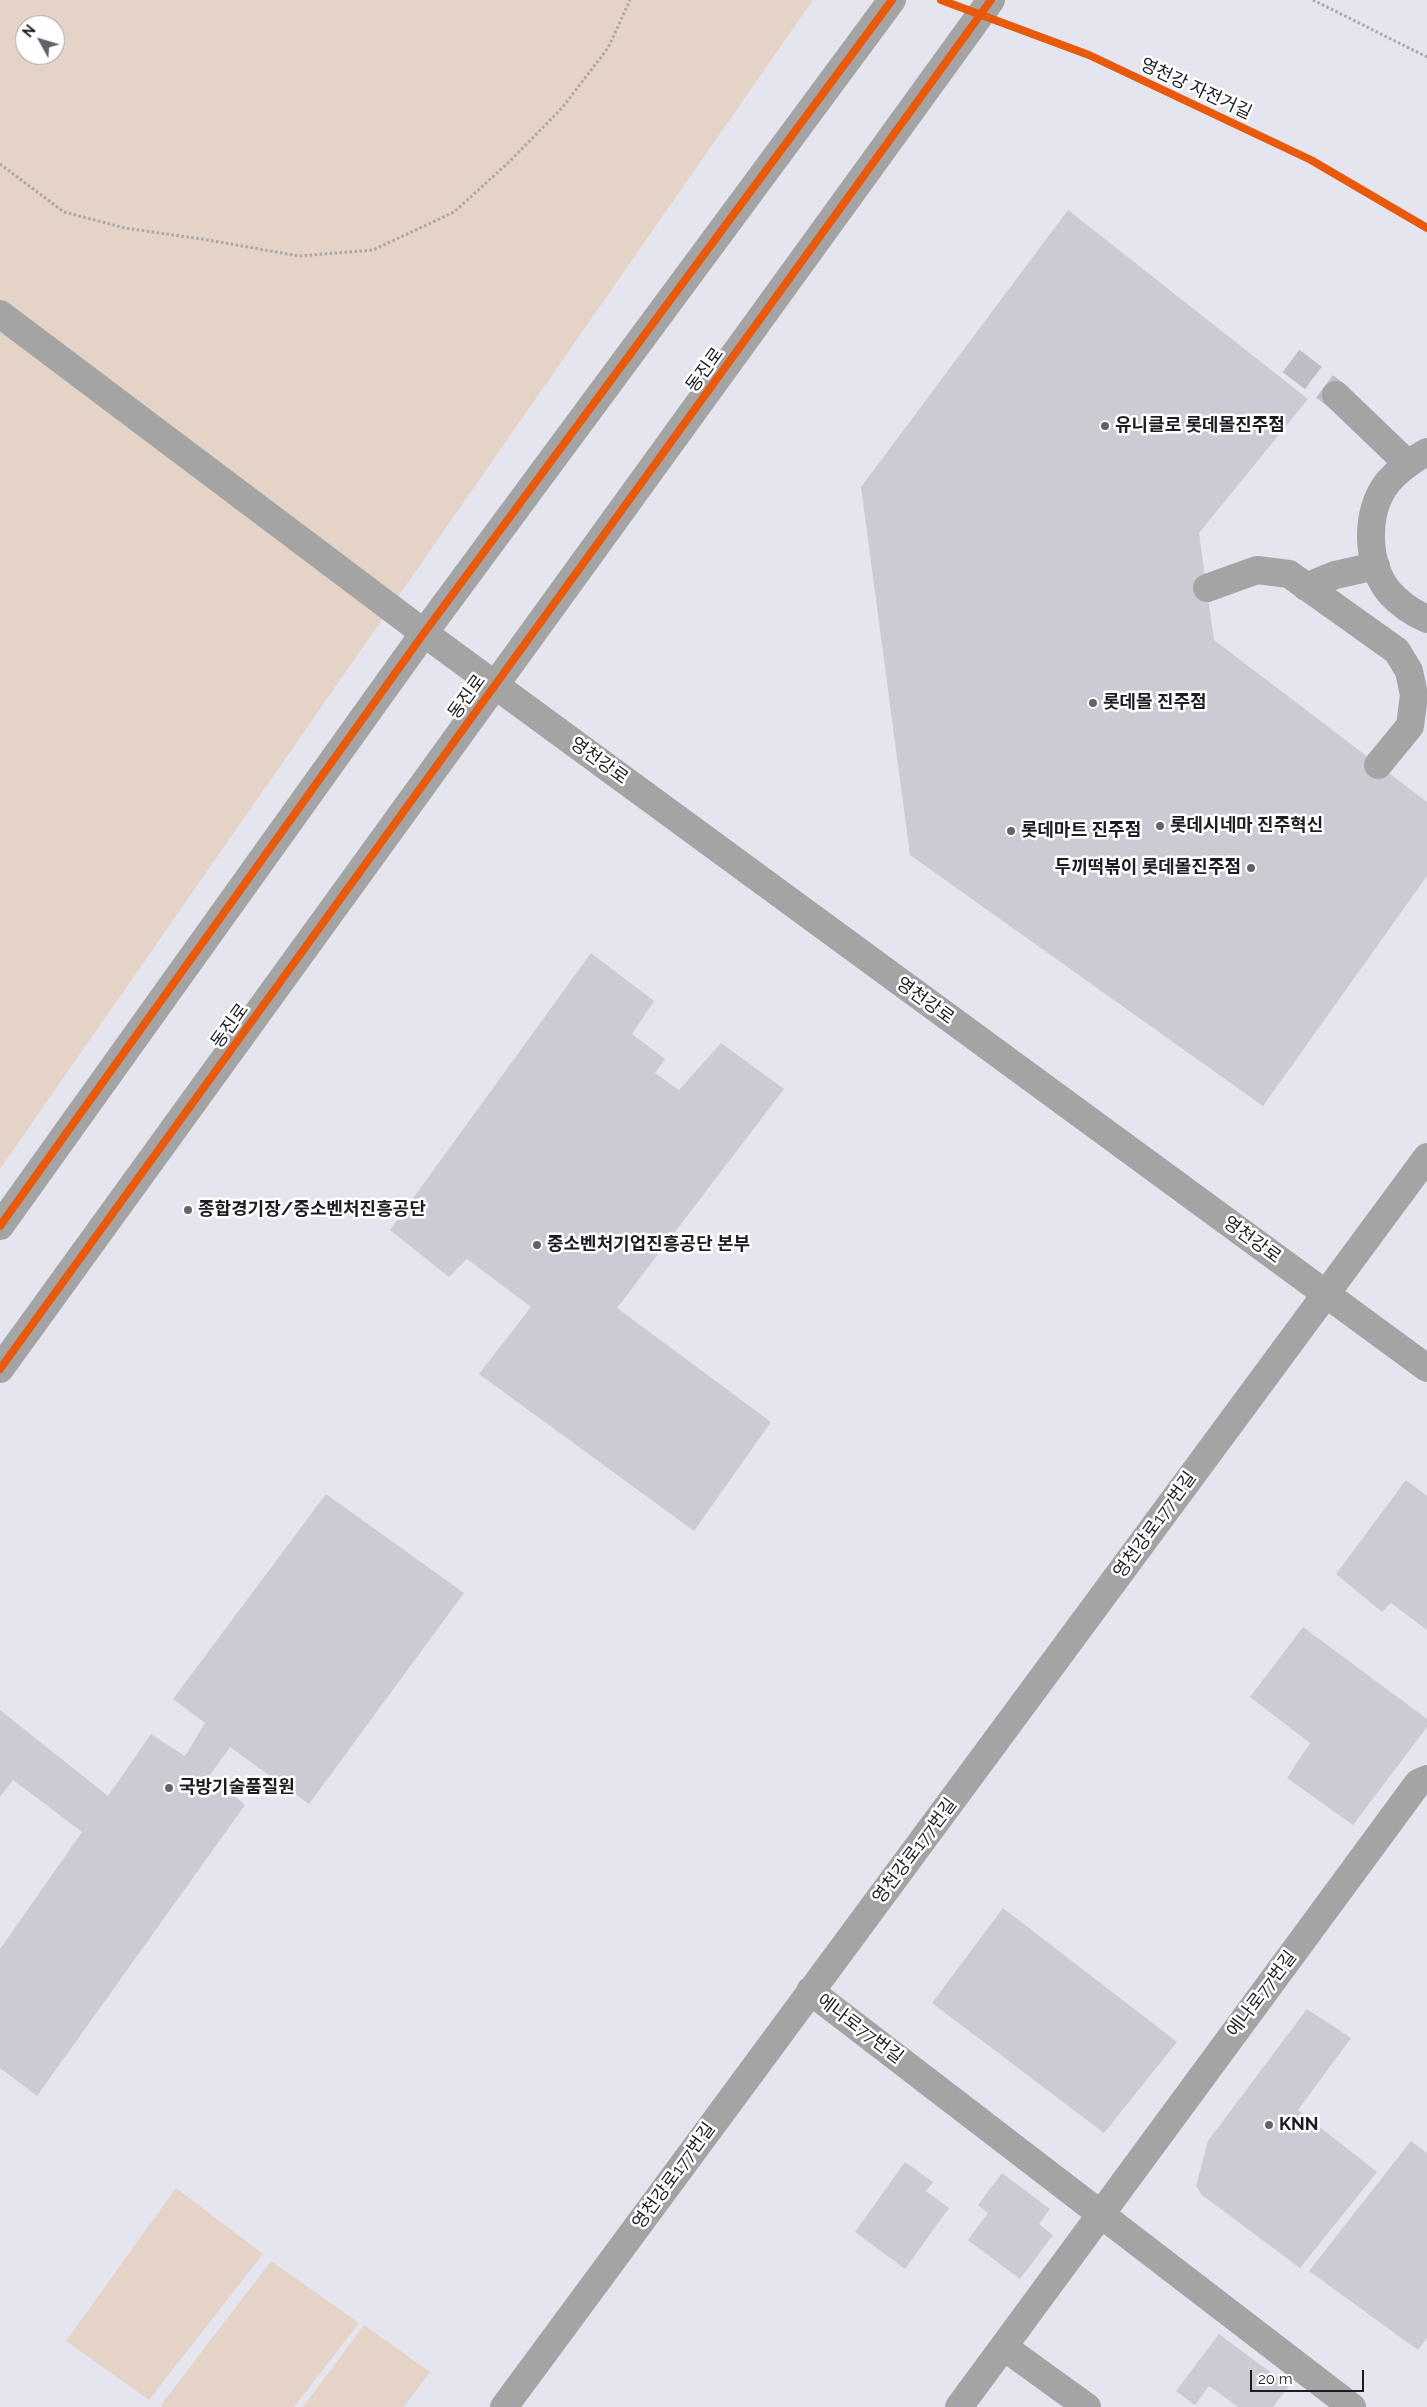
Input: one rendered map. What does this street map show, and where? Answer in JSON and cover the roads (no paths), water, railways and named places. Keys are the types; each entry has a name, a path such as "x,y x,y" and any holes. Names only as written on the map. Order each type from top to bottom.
{"street":[{"name":"동진로","path":"0,1369 991,0"},
{"path":"0,1226 424,633 885,10"},
{"name":"영천강로","path":"0,314 424,633 1427,1368"},
{"path":"1336,395 1417,458 1387,483 1375,509 1370,538 1376,566 1389,592 1410,612 1427,620"},
{"path":"1306,586 1335,575 1376,566"},
{"path":"1206,588 1257,570 1290,574 1397,651 1409,671 1414,695 1410,726 1378,765"},
{"name":"영천강로177번길","path":"504,2407 1427,1157"},
{"name":"에나로77번길","path":"959,2407 1100,2213 1418,1784 1427,1779"},
{"name":"에나로77번길","path":"810,1991 1352,2407"},
{"path":"1004,2347 1087,2407"}],"tunnel":[{"path":"1291,361 1336,395"}],"place":[{"name":"유니클로 롯데몰진주점","path":"1105,426"},
{"name":"롯데몰 진주점","path":"1093,703"},
{"name":"롯데시네마 진주혁신","path":"1160,826"},
{"name":"롯데마트 진주점","path":"1011,831"},
{"name":"두끼떡볶이 롯데몰진주점","path":"1251,868"},
{"name":"종합경기장/중소벤처진흥공단","path":"188,1210"},
{"name":"중소벤처기업진흥공단 본부","path":"537,1245"},
{"name":"국방기술품질원","path":"169,1788"},
{"name":"KNN","path":"1269,2125"}]}
